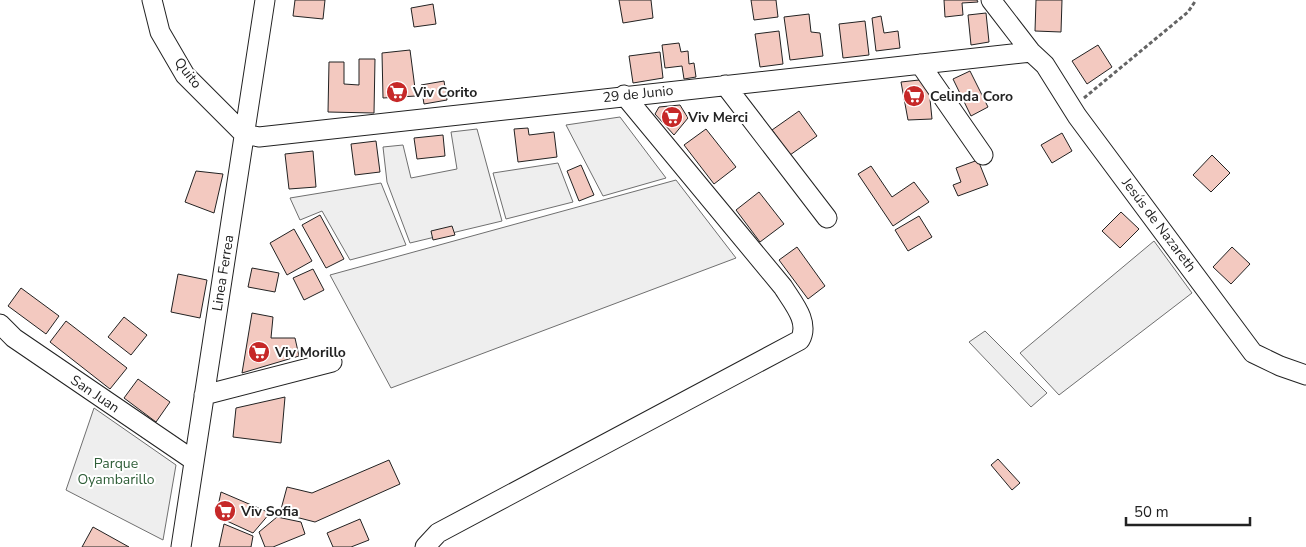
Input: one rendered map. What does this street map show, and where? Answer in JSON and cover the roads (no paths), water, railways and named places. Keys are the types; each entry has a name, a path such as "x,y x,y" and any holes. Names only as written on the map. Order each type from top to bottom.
{"street":[{"name":"Quito","path":"152,0 160,32 185,75 244,134"},
{"name":"Linea Ferrea","path":"181,547 265,0"},
{"name":"Jesús de Nazareth","path":"991,0 1031,52 1045,66 1072,107 1253,353 1280,366 1306,374"},
{"name":"29 de Junio","path":"244,134 259,137 1031,52"},
{"path":"920,64 983,155"},
{"path":"725,85 827,218"},
{"path":"426,547 438,533 800,340 804,333 803,321 783,286 624,96"},
{"name":"San Juan","path":"0,324 14,338 193,460"},
{"path":"204,395 332,362"}],"place":[{"name":"Viv Corito","path":"397,92"},
{"name":"Celinda Coro","path":"914,96"},
{"name":"Viv Merci","path":"672,117"},
{"name":"Viv Morillo","path":"259,352"},
{"name":"Viv Sofia","path":"225,511"}],"park label":[{"name":"Parque Oyambarillo","path":"116,472"}]}
